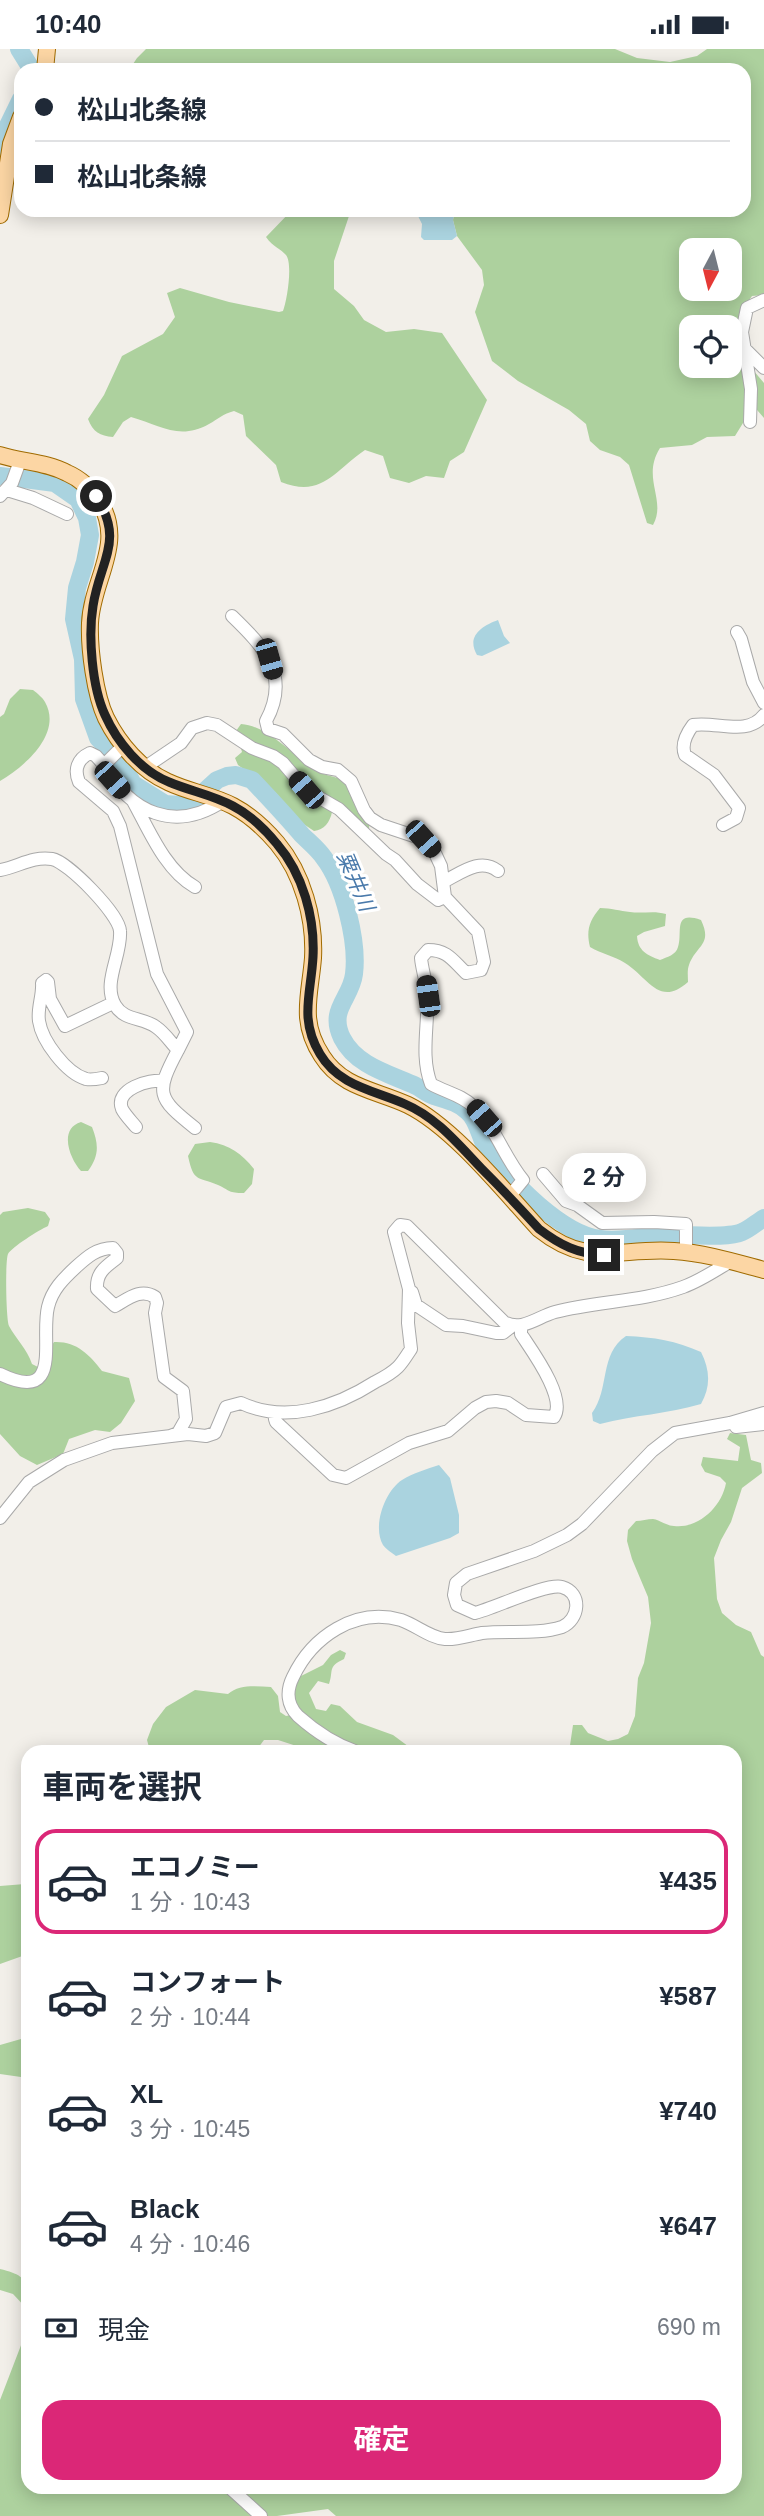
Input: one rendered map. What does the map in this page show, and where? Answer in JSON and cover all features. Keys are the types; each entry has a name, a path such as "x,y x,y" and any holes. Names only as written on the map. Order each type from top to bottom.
{"main road":[{"path":"0,215 14,136"},
{"path":"0,455 19,465 67,473 96,496 105,510 110,529 109,549 90,623 99,699 108,722 121,749 144,768 166,782 220,800 252,818 279,846 296,872 308,907 313,941 307,1018 313,1041 330,1068 361,1089 423,1113 515,1190 539,1229 555,1241 582,1252 604,1255 686,1247 764,1270"}],"street":[{"path":"750,422 751,389 742,332 747,308 764,300"},
{"path":"744,348 764,367"},
{"path":"19,465 7,490 33,498 67,515"},
{"path":"232,616 261,645 269,659 275,691 274,705 266,722 268,729 283,734 309,760 322,767 338,770 351,781 370,818 380,825 423,839 434,851 441,866 445,897 475,928 484,962 481,970 466,973 443,951 428,950 421,958 428,996 425,1045 429,1079 430,1083 461,1097 473,1106 495,1132 523,1180 515,1190"},
{"path":"737,632 753,682 764,703"},
{"path":"723,825 736,818 739,808 714,775 685,755 683,750 688,733 693,725 705,723 746,728 759,722 764,715"},
{"path":"144,768 181,743 192,728 207,723 217,725 252,748 283,763 306,790 339,809 417,884 439,900 445,897"},
{"path":"105,764 121,749"},
{"path":"195,1128 171,1110 164,1099 163,1081 187,1032 157,974 120,826 113,811 79,782 76,767 79,761 90,753 105,764 112,780 133,801 153,812 179,818 192,817 220,800"},
{"path":"133,801 155,843 180,876 195,887"},
{"path":"0,870 25,861 58,861 105,904 120,932 111,984 113,1003 126,1016 157,1027 178,1050"},
{"path":"443,882 475,866 490,865 498,871"},
{"path":"102,1078 86,1079 65,1066 57,1057 40,1025 38,1012 42,983 46,980 48,982 50,999 65,1026 113,1003"},
{"path":"136,1127 122,1109 124,1094 145,1081 163,1081"},
{"path":"543,1174 566,1201 577,1205 602,1223 686,1224 686,1247"},
{"path":"241,1403 248,1412 275,1419 295,1416 349,1398 396,1369 411,1349 408,1324 409,1289 394,1232 400,1225 407,1226 504,1322 516,1326 535,1355 558,1406 554,1417 526,1415 508,1403 486,1402 474,1408 448,1431 409,1443 354,1476 346,1478 333,1475 275,1419"},
{"path":"0,1374 14,1381 29,1383 40,1375 47,1361 46,1324 54,1291 88,1256 99,1249 113,1248 117,1258 101,1270 97,1289 115,1305 141,1292 155,1297 158,1303 155,1313 164,1377 183,1391 186,1419 183,1427 178,1433 163,1438"},
{"path":"409,1289 416,1305 446,1325 503,1333 553,1313 623,1302 685,1286 731,1261"},
{"path":"0,1518 29,1482 64,1460 112,1443 188,1434 212,1435 226,1407 241,1403 264,1412 304,1411"},
{"path":"341,1745 327,1739 289,1705 290,1683 298,1666 323,1637 337,1627 370,1618 388,1617 445,1640 483,1633 556,1629 568,1624 575,1617 576,1601 570,1592 560,1587 547,1588 475,1613 457,1605 454,1595 456,1583 467,1574 534,1551 567,1535 582,1524 652,1451 675,1433 721,1425 764,1413"},
{"path":"721,1425 737,1427 764,1424"},
{"path":"236,2494 261,2516"}],"green space":[{"path":"146,49 615,49 637,58 670,62 697,56 707,49 764,49 764,295 752,296 742,310 742,315 679,315 679,378 742,378 742,357 764,383 764,418 751,403 745,407 743,423 735,436 707,437 692,445 660,448 653,469 657,516 653,525 647,523 629,465 620,457 600,450 590,441 586,424 569,410 518,381 492,361 475,312 484,285 482,270 457,236 454,217 751,217 751,63 134,63"},
{"path":"285,217 349,217 334,261 334,289 354,306 364,320 386,332 414,329 442,333 487,400 464,452 450,461 444,478 426,476 409,483 390,478 383,456 365,450 317,485 295,486 281,482 276,465 246,436 243,415 234,411 198,429 188,431 170,430 131,417 123,422 113,437 104,436 92,427 88,419 104,395 122,356 163,334 175,317 167,293 180,288 229,302 283,311 289,283 288,260 266,237"},
{"path":"20,689 33,690 43,699 49,714 49,726 45,737 30,758 0,781 0,717 10,699"},
{"path":"241,724 262,730 319,772 345,782 363,806 369,829 362,831 338,812 332,812 326,825 314,831 299,821 276,793 238,765 235,758 242,752 236,731"},
{"path":"600,908 666,914 665,926 637,936 644,952 660,960 677,950 682,920 701,920 704,940 689,965 688,982 669,992 661,991 625,963 590,947 589,926"},
{"path":"81,1122 92,1127 97,1145 96,1155 88,1171 81,1171 77,1166 68,1145 70,1131"},
{"path":"210,1142 235,1151 254,1169 252,1184 244,1193 235,1193 201,1179 192,1171 188,1156 195,1144"},
{"path":"28,1208 45,1212 50,1219 48,1226 20,1243 8,1254 6,1290 9,1326 32,1364 38,1367 54,1342 75,1346 87,1354 102,1371 129,1378 135,1401 121,1423 110,1432 95,1430 69,1439 63,1454 37,1465 20,1456 0,1434 0,1215 3,1212"},
{"path":"730,1433 746,1435 751,1460 761,1463 762,1473 742,1488 731,1522 714,1558 717,1599 722,1613 736,1625 751,1632 764,1657 764,2516 336,2516 328,2509 277,2516 0,2516 0,2400 21,2345 21,2494 742,2494 742,1745 570,1745 573,1725 582,1725 588,1733 608,1741 628,1734 635,1716 638,1678 644,1663 651,1623 648,1597 627,1541 628,1530 636,1521 653,1519 671,1526 683,1526 708,1514 720,1500 726,1483 720,1477 705,1472 701,1465 703,1457 738,1461 740,1447 727,1439"},
{"path":"340,1650 346,1653 344,1659 333,1667 329,1684 318,1681 309,1693 316,1709 326,1711 331,1704 340,1706 357,1722 393,1735 407,1745 293,1745 278,1740 264,1740 260,1745 148,1745 147,1740 153,1724 166,1707 195,1690 228,1694 242,1687 271,1687 278,1696 280,1712 286,1716 291,1715 293,1692 299,1677 323,1665 331,1655"},
{"path":"21,1884 21,1956 0,1964 0,1886"},
{"path":"21,2039 21,2077 0,2074 0,2045"},
{"path":"0,2269 21,2277 21,2303 13,2294 0,2290"}],"water":[{"path":"418,217 454,217 457,236 452,240 424,240 421,237 422,224"},
{"path":"498,620 510,643 482,656 477,655 473,642 477,633"},
{"path":"626,1336 665,1340 701,1352 708,1378 701,1404 600,1424 593,1421 592,1413 598,1404 608,1362 618,1343"},
{"path":"439,1465 450,1478 459,1515 459,1533 396,1556 384,1546 380,1537 380,1519 386,1500 402,1480"}],"waterway":[{"path":"19,49 28,63"},
{"path":"0,148 14,113"},
{"name":"粟井川","path":"0,476 55,483 78,499 87,518 90,535 77,588 74,619 83,659 84,699 98,738 122,763 133,784 165,804 180,805 194,801 217,780 227,776 236,775 252,780 319,852 331,869 348,914 355,961 352,983 339,1012 338,1028 348,1048 356,1056 374,1068 463,1108 474,1120 489,1153 511,1178 538,1205 569,1228 585,1235 617,1240 668,1235 727,1235 745,1231 764,1218"}],"route":[{"path":"96,496 105,510 110,529 109,549 96,588 90,623 99,699 105,715 112,729 144,768 166,782 216,798 243,812 266,831 289,860 302,887 311,921 313,959 306,1008 313,1041 321,1056 330,1068 361,1089 405,1104 436,1123 539,1229 555,1241 582,1252 604,1255"}]}
